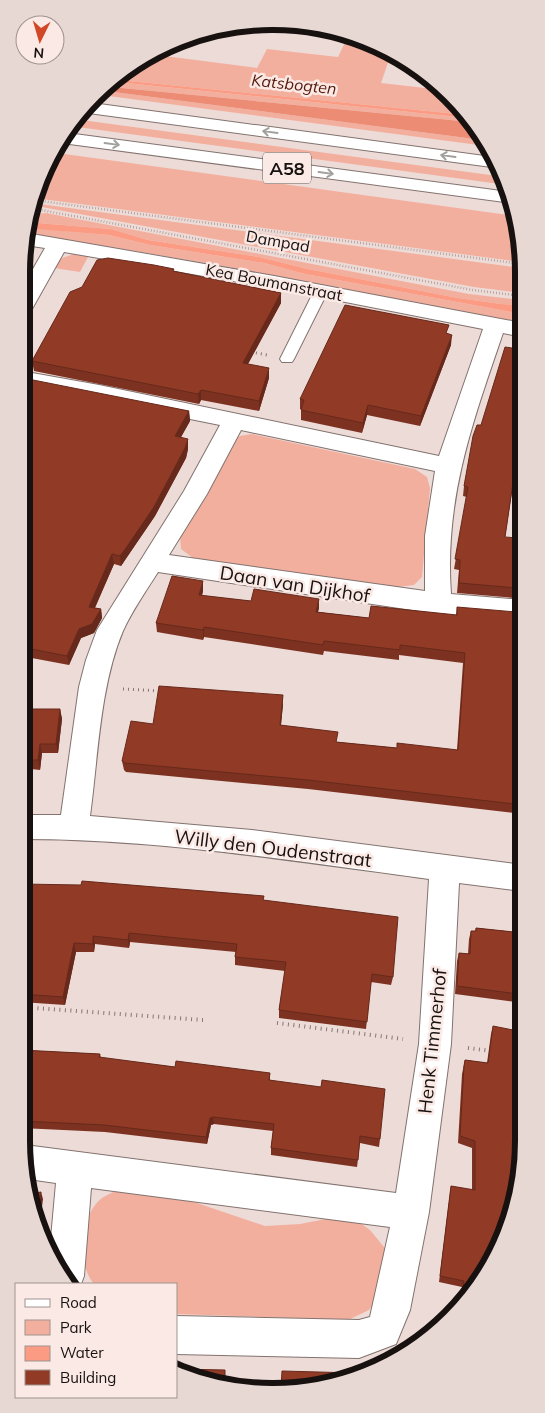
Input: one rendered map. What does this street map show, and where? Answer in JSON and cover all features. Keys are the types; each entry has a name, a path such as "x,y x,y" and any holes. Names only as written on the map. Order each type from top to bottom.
{"main road":[{"name":"A58","path":"94,109 488,162"},
{"name":"A58","path":"70,139 503,197"},
{"name":"Kea Boumanstraat","path":"32,240 322,291 515,329"},
{"path":"30,293 58,244"},
{"path":"439,604 437,552 441,501 448,466 495,325"},
{"path":"30,380 234,420 448,466"},
{"path":"74,826 93,687 99,660 110,630 195,494 234,420"},
{"name":"Daan van Dijkhof","path":"152,562 344,592 439,604 515,609"},
{"name":"Willy den Oudenstraat","path":"30,827 74,826 252,843 515,877"},
{"name":"Henk Timmerhof","path":"178,1335 359,1340 383,1331 392,1310 411,1212 436,1044 445,869"},
{"path":"31,1163 411,1212"},
{"path":"67,1269 75,1169"}],"lane":[{"path":"287,359 322,291"}],"path":[{"path":"41,201 514,263"},
{"name":"Dampad","path":"38,209 473,290 515,295"},
{"path":"38,218 42,209"},
{"path":"471,295 473,290"},
{"path":"93,687 169,692"},
{"path":"30,1008 203,1020"}],"green space":[{"path":"345,41 380,55 389,60 381,83 430,89 456,114 124,81 163,56 257,68 267,49 338,57"},
{"path":"122,83 458,117 462,121 116,87"},
{"path":"111,92 475,139 479,145 107,96"},
{"path":"84,120 495,176 498,184 79,127"},
{"path":"61,154 508,215 514,261 42,199 48,180"},
{"path":"40,204 515,267 515,292 474,287 39,207"},
{"path":"46,213 469,294 515,299 515,305 458,298 308,269 259,257 148,240 111,229 39,223 63,231 109,235 150,245 264,263 305,274 515,313 515,322 212,264 33,234 37,214"},
{"path":"74,254 89,255 80,272 54,268 62,258"},
{"path":"252,434 415,469 427,477 430,488 422,577 414,585 398,587 193,558 181,549 180,536 207,495 230,442 240,436"},
{"path":"123,1187 185,1199 265,1226 300,1224 331,1218 353,1218 370,1230 384,1247 386,1266 380,1295 369,1310 348,1320 178,1314 178,1283 93,1283 88,1275 83,1252 85,1227 89,1216 102,1198"}],"shaded area":[{"path":"116,87 462,121 475,139 111,92"}],"water":[{"path":"124,81 456,114 458,117 122,83"},
{"path":"38,223 111,229 148,240 259,257 308,269 458,298 515,305 515,313 305,274 264,263 150,245 109,235 36,229"}],"building":[{"path":"108,258 174,269 173,271 281,293 243,363 269,368 259,401 201,390 198,394 32,361 70,292 82,287 97,260"},
{"path":"345,305 449,325 446,333 452,335 421,416 368,405 363,423 301,410 304,400 300,399"},
{"path":"505,347 515,348 515,469 505,537 515,538 515,588 459,583 460,560 455,559 468,487 464,486 473,436 477,425 481,425"},
{"path":"30,379 189,411 175,436 188,439 185,448 154,507 126,548 120,556 112,554 89,607 101,609 92,624 79,629 67,656 30,649 30,614 32,610 30,609"},
{"path":"172,576 203,581 199,595 251,601 254,589 319,599 316,612 369,618 371,606 457,615 457,607 515,612 515,804 308,780 125,763 122,761 131,721 153,724 159,686 283,695 280,725 338,732 336,742 397,748 397,743 458,750 465,653 400,645 400,650 324,641 323,645 204,627 203,630 156,623"},
{"path":"30,709 60,709 56,744 40,744 38,760 30,760"},
{"path":"82,881 264,896 263,900 398,917 393,977 372,974 367,1022 279,1010 286,962 235,957 237,944 129,933 128,940 93,936 93,944 74,943 63,997 30,995 30,884 81,885"},
{"path":"476,928 515,932 515,994 457,986 459,953 470,954 471,931 476,931"},
{"path":"493,1026 515,1030 515,1140 513,1172 507,1203 497,1233 483,1262 463,1291 464,1281 440,1276 451,1186 475,1190 475,1141 460,1136 465,1060 488,1063"},
{"path":"30,1050 100,1054 99,1057 175,1067 176,1061 270,1073 269,1080 321,1087 322,1080 385,1089 380,1139 360,1136 358,1160 271,1148 274,1124 213,1117 210,1118 206,1137 104,1125 30,1121"},
{"path":"41,1192 39,1207 38,1203 36,1193"},
{"path":"193,1369 225,1370 225,1378"},
{"path":"282,1371 342,1373 304,1381 281,1382"}],"water label":[{"name":"Katsbogten","path":"294,84"}]}
